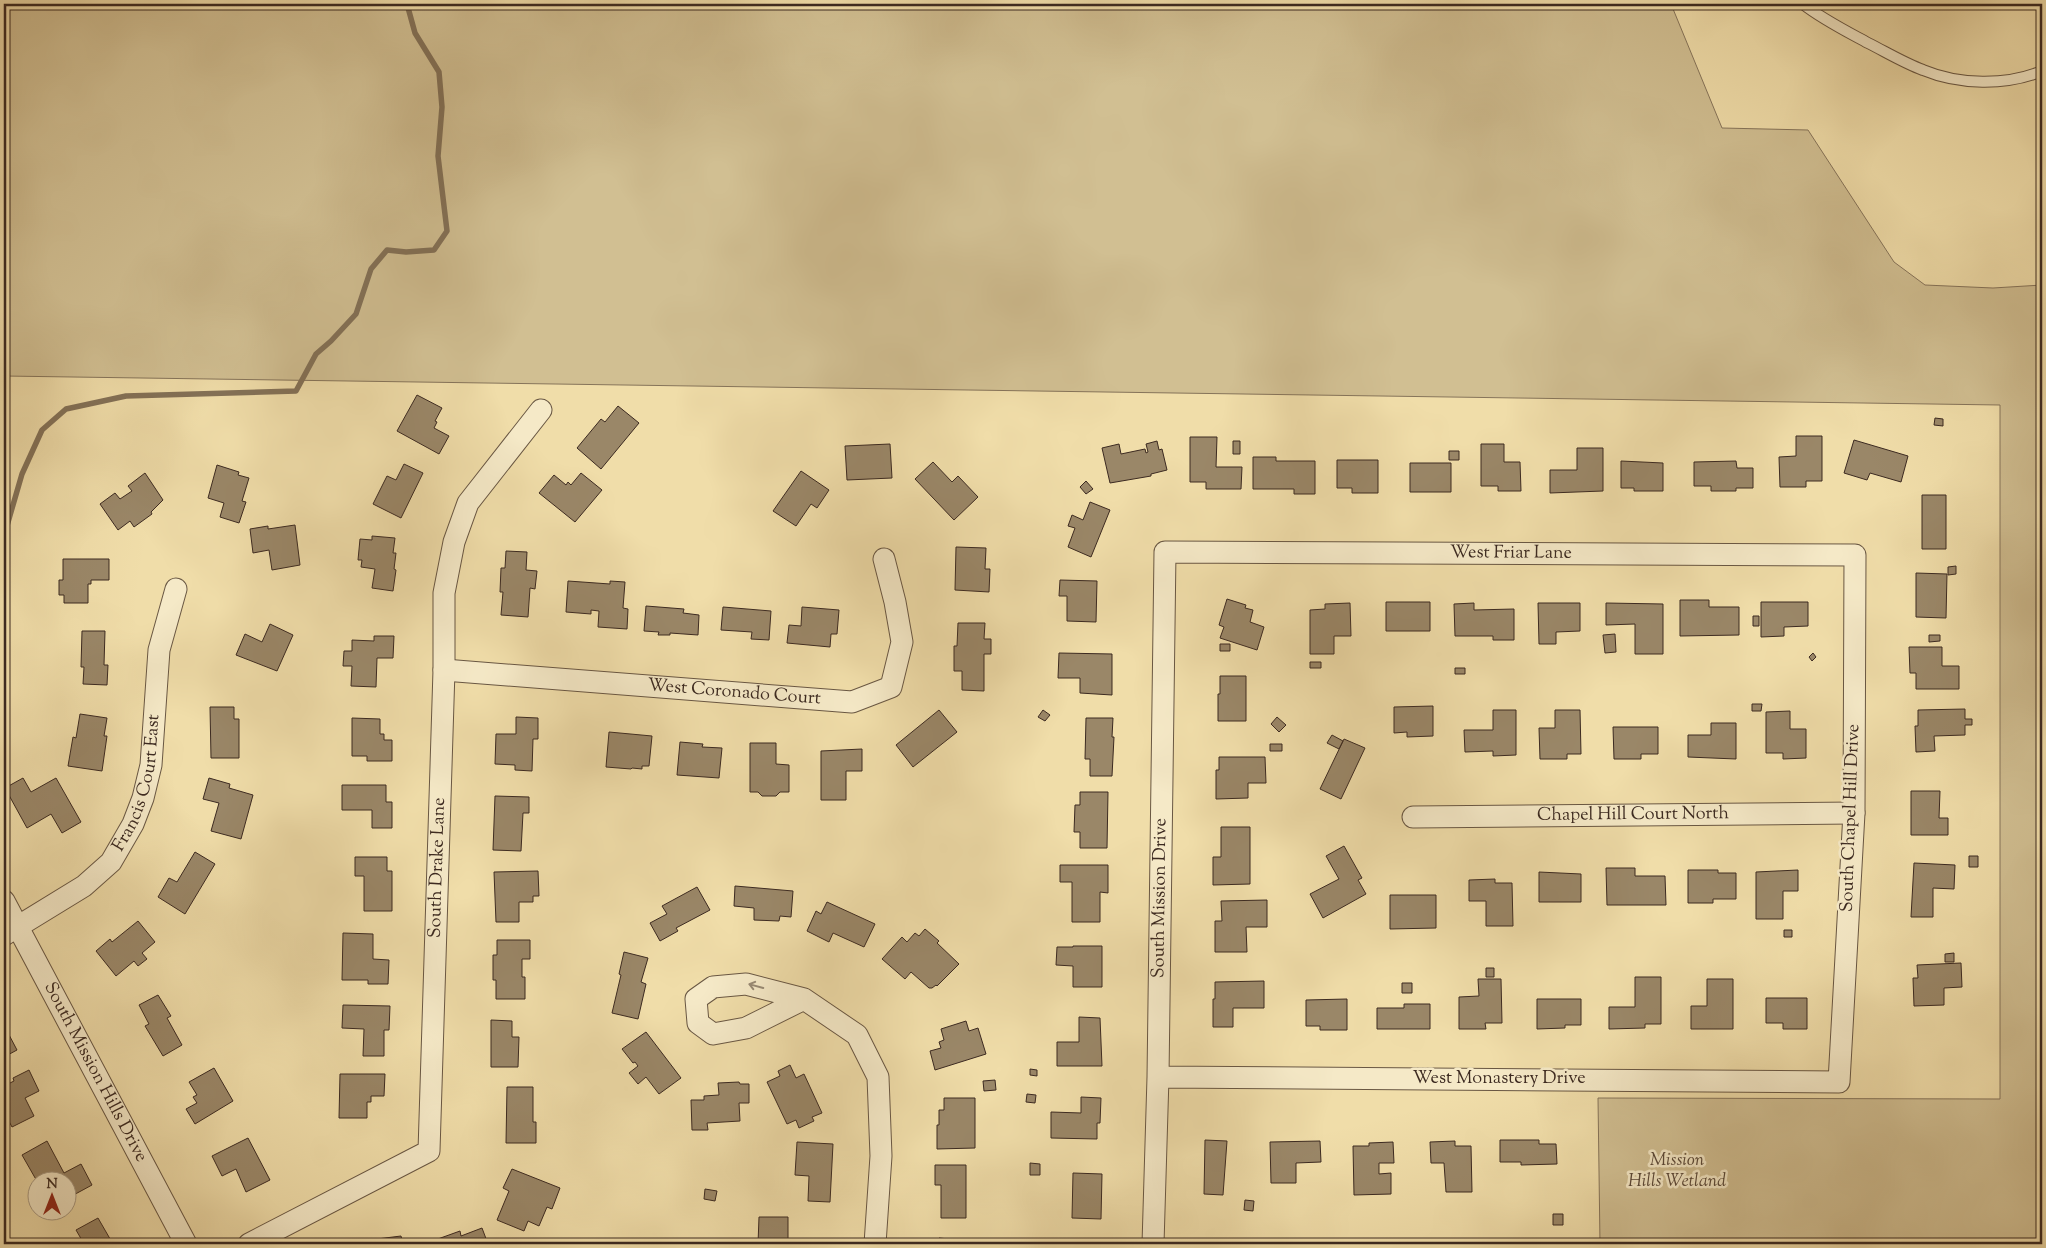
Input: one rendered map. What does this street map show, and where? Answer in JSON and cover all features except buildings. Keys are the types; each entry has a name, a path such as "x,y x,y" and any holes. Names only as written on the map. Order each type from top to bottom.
{"street":[{"name":"South Drake Lane","path":"249,1244 429,1151 444,670 444,593 454,542 468,503 541,410"},
{"name":"West Friar Lane","path":"1165,552 1856,554"},
{"name":"South Mission Drive","path":"1153,1244 1158,1076 1165,552"},
{"name":"South Chapel Hill Drive","path":"1839,1082 1854,813 1856,554"},
{"name":"West Coronado Court","path":"444,670 852,702 891,687 902,642 895,602 884,559"},
{"name":"Francis Court East","path":"11,931 84,886 111,862 133,824 144,798 151,765 159,650 176,590"},
{"name":"Chapel Hill Court North","path":"1413,817 1854,813"},
{"name":"South Mission Hills Drive","path":"4,901 11,931 186,1244"},
{"path":"804,999 857,1035 878,1076 881,1156 875,1244"},
{"name":"West Monastery Drive","path":"1158,1076 1839,1082"}],"lane":[{"path":"1803,4 1849,32 1898,58 1923,70 1949,78 1982,81 2014,80 2042,71"}],"green space":[{"name":"Mission Hills Wetland","path":"4,4 1671,4 1722,128 1808,130 1894,262 1925,285 1993,288 2042,285 2042,1244 1600,1244 1598,1098 2000,1099 2000,405 4,376"}],"waterway":[{"path":"4,536 22,474 42,430 66,409 126,396 296,391 316,354 356,314 371,269 387,250 406,252 434,250 447,231 438,156 442,107 439,72 415,33 407,4"}]}
